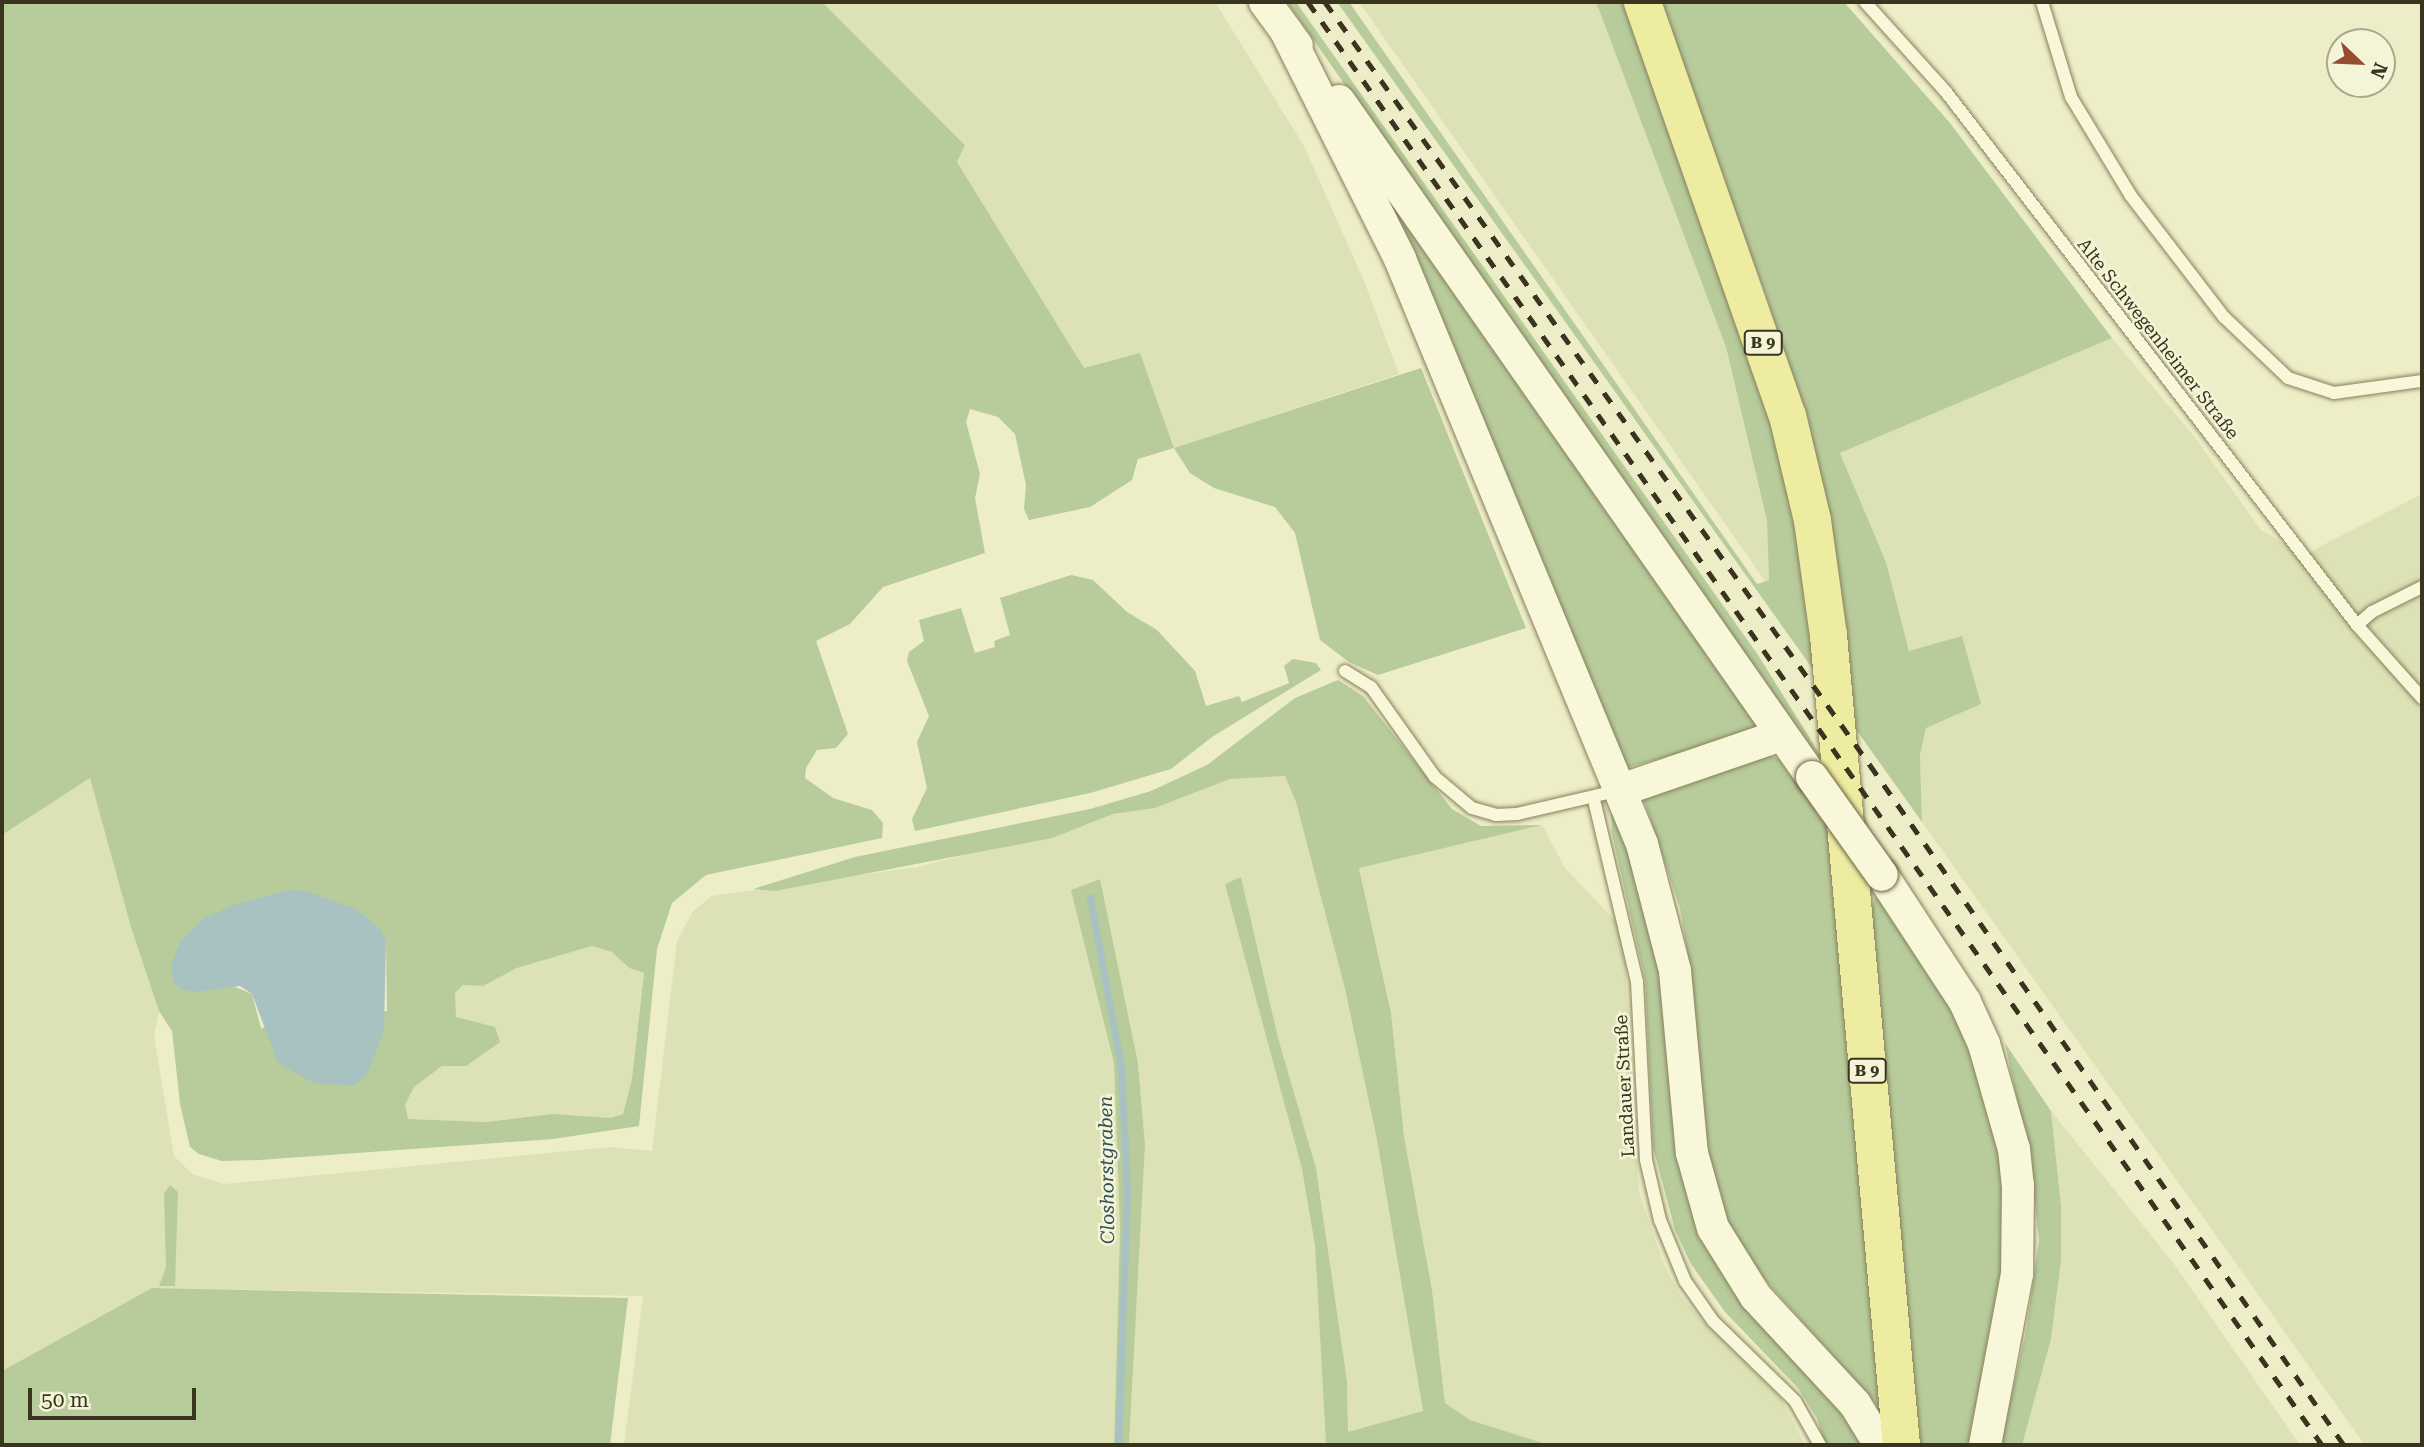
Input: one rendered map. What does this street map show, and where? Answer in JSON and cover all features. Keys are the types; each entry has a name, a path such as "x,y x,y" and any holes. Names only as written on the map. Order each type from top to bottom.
{"main road":[{"path":"1265,2 1390,168 1782,735 1882,875 1965,1003 1984,1044 2014,1149 2018,1185 2017,1274 1985,1445"},
{"name":"B 9","path":"1642,2 1787,415 1812,520 1828,635 1901,1445"},
{"path":"1286,31 1400,259 1607,795 1659,901 1673,959 1692,1153 1713,1228 1756,1297 1855,1404 1880,1445"},
{"path":"1607,795 1782,735"}],"lane":[{"name":"Alte Schwegenheimer Straße","path":"1865,2 1946,92 2357,625 2422,698"},
{"path":"2042,2 2071,97 2132,196 2224,317 2288,378 2334,394 2422,382"},
{"path":"2357,625 2372,612 2422,587"},
{"path":"1345,671 1371,687 1435,777 1472,808 1496,815 1517,814 1607,795"},
{"name":"Landauer Straße","path":"1607,795 1637,982 1646,1160 1660,1220 1685,1281 1713,1321 1795,1401 1820,1445"}],"green space":[{"path":"2,2 822,2 965,145 957,162 1084,368 1140,353 1174,448 1138,459 1132,480 1090,507 1029,520 1024,509 1026,485 1015,434 998,417 970,409 966,422 980,474 975,498 985,553 883,587 850,624 816,641 848,734 836,748 817,750 806,768 805,778 833,798 872,810 883,823 882,838 706,875 672,903 657,949 639,1126 553,1139 259,1160 222,1161 199,1154 190,1147 180,1104 172,1031 159,1011 131,927 90,778 2,835","holes":["386,941 387,1011 261,1028 252,994 228,984","592,946 612,952 629,968 644,973 632,1079 623,1114 611,1118 553,1114 486,1122 408,1119 405,1105 414,1087 442,1066 466,1066 500,1042 495,1027 456,1017 455,993 463,985 483,986 517,968"]},
{"path":"822,2 1215,2 1304,146 1364,281 1399,374 1174,448 1140,353 1084,368 957,162 965,144"},
{"path":"1287,2 1296,2 1758,655 1821,756 1817,760"},
{"path":"1337,2 1349,2 1757,584 1769,580 1767,521 1726,347 1596,2 1631,2 1809,438 1768,301 1657,2 1844,2 1950,123 2112,338 1840,453 1886,562 1909,651 1962,636 1981,704 1926,728 1920,755 1922,822"},
{"path":"1359,2 1596,2 1726,347 1767,521 1769,580 1765,581"},
{"path":"1377,176 1758,721 1756,732 1626,768"},
{"path":"2112,338 2193,435 2261,530 2304,555 2422,494 2422,1442 2417,1445 2365,1445 1922,822 1920,755 1926,728 1981,704 1909,652 1886,562 1840,453"},
{"path":"1421,368 1526,628 1378,675 1349,662 1320,640 1295,533 1275,507 1214,488 1190,473 1174,448"},
{"path":"1071,575 1093,580 1127,612 1157,630 1195,671 1206,706 1239,696 1242,702 1289,683 1284,666 1293,659 1316,663 1321,670 1212,737 1171,769 1090,793 915,831 912,819 927,788 917,742 929,716 907,661 909,652 924,641 919,620 961,608 975,653 995,647 994,641 1010,635 1000,598"},
{"path":"1338,680 1363,696 1452,809 1481,826 1542,825 1359,868 1391,1013 1404,1136 1432,1290 1445,1403 1470,1420 1549,1445 1326,1445 1315,1246 1302,1169 1225,884 1241,877 1278,1038 1316,1168 1347,1381 1348,1432 1423,1411 1377,1140 1345,989 1296,802 1285,776 1230,779 1155,808 1113,814 1052,838 775,891 753,889 855,857 1090,809 1151,791 1207,765 1295,698"},
{"path":"1770,756 1782,760 1835,843 1887,1399 1877,1405 1738,1250 1715,1204 1702,1144 1691,974 1680,908 1643,797"},
{"path":"1285,776 1296,802 1345,989 1377,1140 1423,1412 1348,1433 1347,1381 1316,1168 1278,1039 1241,877 1226,884 1302,1169 1315,1246 1326,1445 1129,1445 1145,1145 1138,1063 1100,879 1072,890 1114,1063 1120,1228 1114,1445 624,1445 643,1296 153,1288 2,1371 2,835 90,778 159,1011 154,1036 174,1156 192,1174 224,1184 611,1147 652,1151 677,941 693,911 712,896 917,867 1086,825 1113,814 1155,808 1230,779"},
{"path":"1616,810 1653,906 1688,1171 1870,1445 1825,1445 1817,1418 1798,1388 1725,1312 1691,1264 1675,1230 1653,1147 1645,979 1612,834 1611,814"},
{"path":"1542,825 1565,868 1623,929 1639,1192 1664,1265 1681,1296 1705,1324 1779,1395 1805,1445 1549,1445 1470,1420 1445,1403 1432,1290 1404,1136 1391,1013 1359,867"},
{"path":"1100,879 1138,1063 1145,1145 1129,1445 1114,1445 1120,1228 1114,1063 1071,890"},
{"path":"1876,897 1944,988 1991,1091 2012,1213 1974,1445 1920,1445 1869,911"},
{"path":"592,946 613,952 628,968 644,972 632,1079 623,1114 611,1118 553,1114 486,1122 408,1119 405,1105 413,1087 442,1066 466,1066 454,1007 455,992 463,985 483,986 517,968"},
{"path":"2005,1043 2051,1111 2061,1206 2061,1261 2051,1339 2022,1445 2000,1445 2026,1332 2039,1240 2031,1167"},
{"path":"2051,1111 2174,1264 2300,1445 2022,1445 2051,1339 2061,1261 2061,1206"},
{"path":"170,1185 178,1192 175,1286 159,1286 166,1267 164,1194"},
{"path":"152,1288 628,1298 610,1445 2,1445 2,1371"}],"water":[{"path":"288,890 309,892 356,909 380,929 386,941 384,1031 367,1074 355,1085 316,1084 278,1063 252,994 240,986 194,992 181,989 173,981 171,964 181,941 203,919 231,906"}],"waterway":[{"name":"Closhorstgraben","path":"1090,897 1121,1067 1127,1190 1118,1445"}],"railway":[{"path":"1308,2 2322,1445"},
{"path":"1325,2 1870,765 2344,1445"}]}
